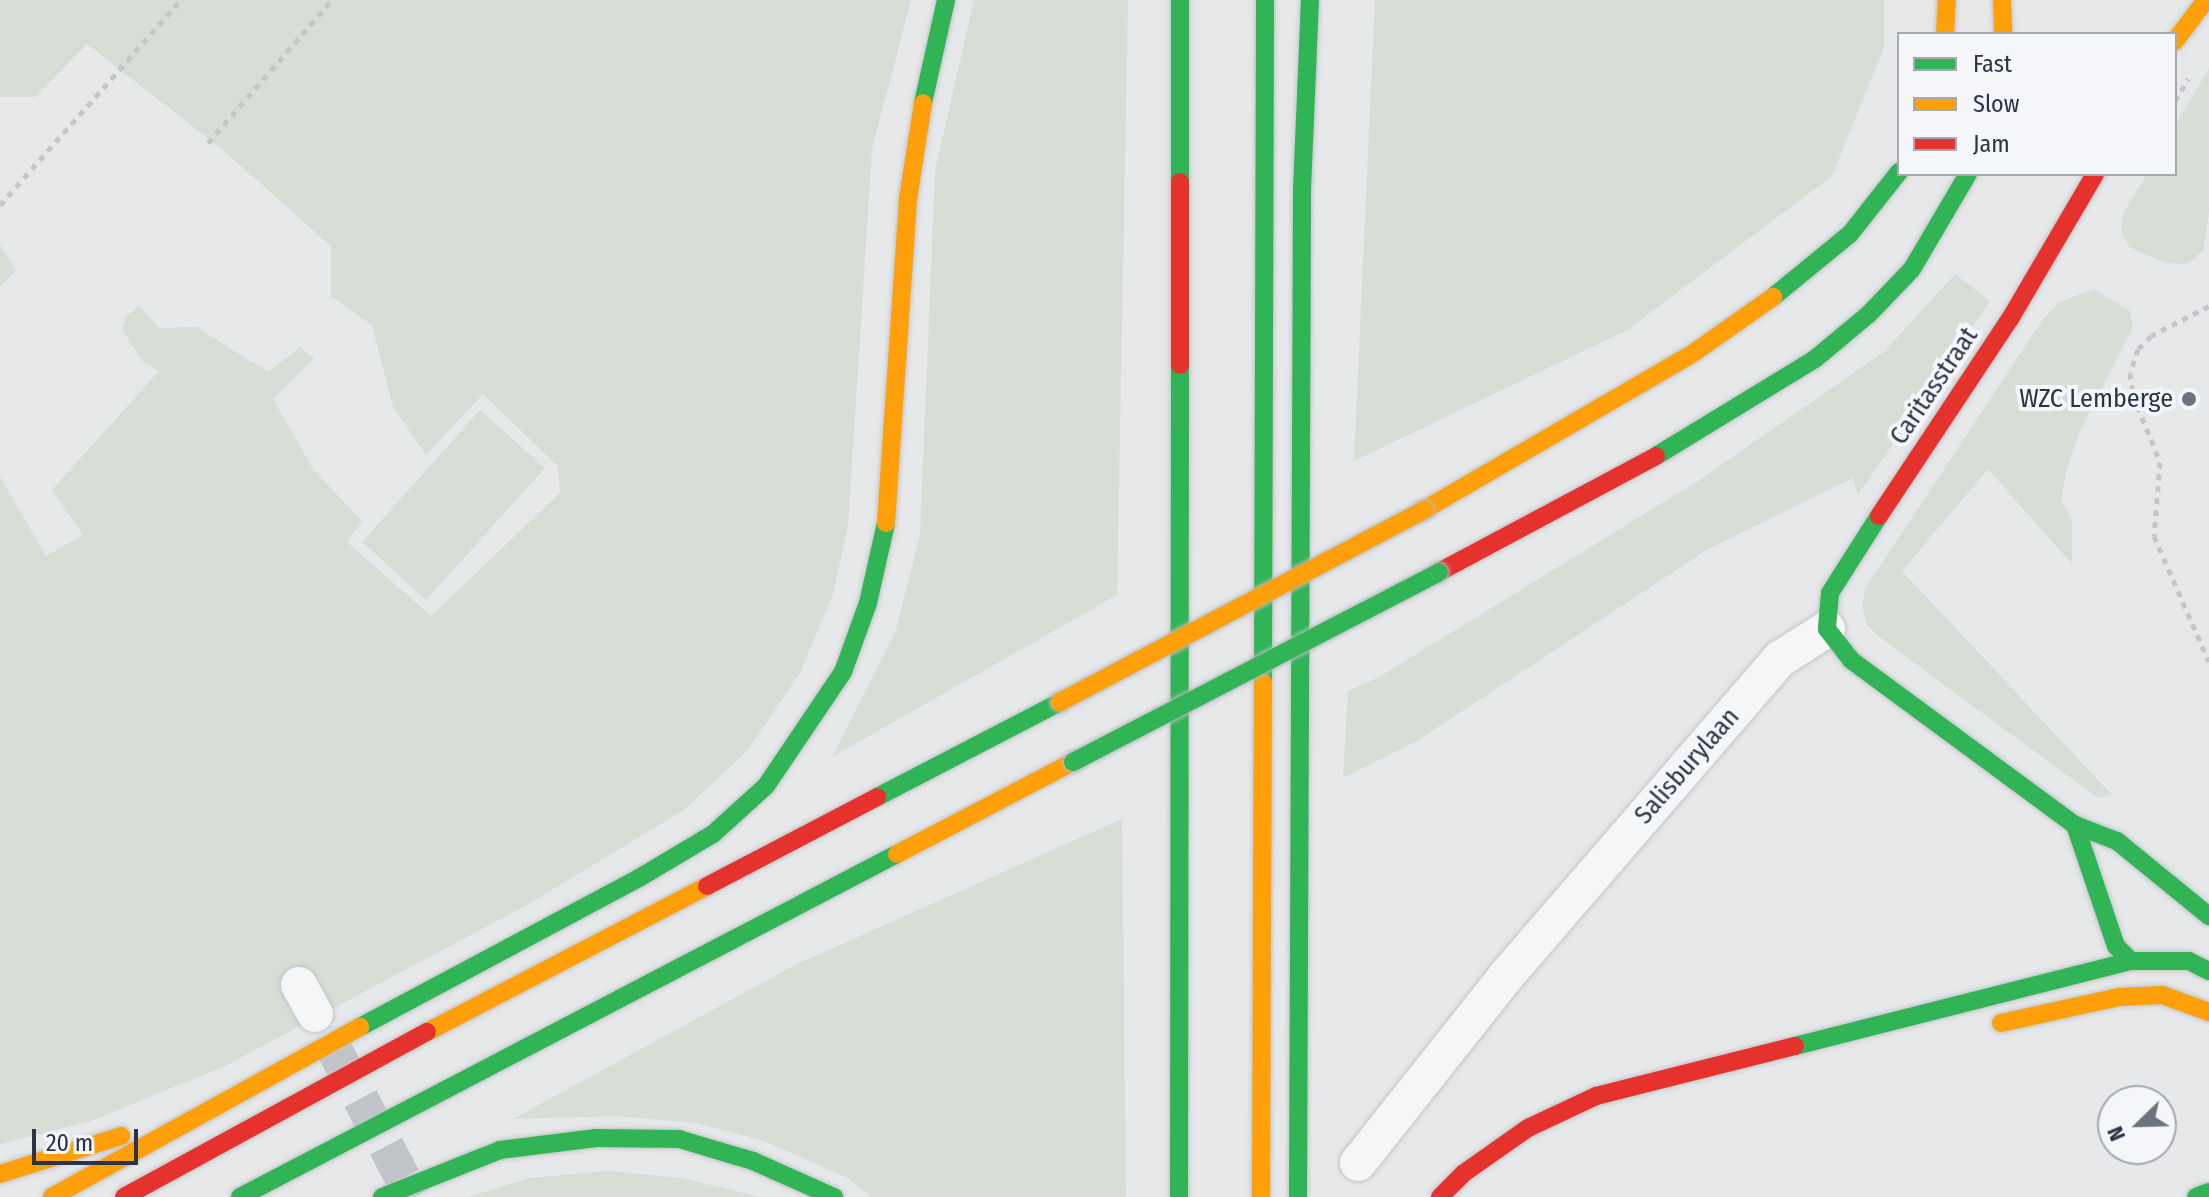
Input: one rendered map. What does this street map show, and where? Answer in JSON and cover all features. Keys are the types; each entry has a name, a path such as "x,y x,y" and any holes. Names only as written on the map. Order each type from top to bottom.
{"main road":[{"path":"52,1197 207,1108 639,878 713,834 766,786 806,733 843,672 868,603 886,524 908,199 930,61 946,0"},
{"path":"1179,1197 1180,0"},
{"path":"1261,1197 1265,0"},
{"path":"1298,1197 1302,190 1310,0"},
{"path":"1945,32 1947,0"},
{"path":"2002,0 2003,32"},
{"path":"2177,38 2206,0"},
{"path":"124,1197 414,1039 1424,510 1689,356 1775,296 1850,234 1897,175"},
{"path":"240,1197 1613,483 1815,359 1869,314 1912,269 1967,176"},
{"name":"Caritasstraat","path":"1827,629 1830,593 1839,576 2010,319 2094,176"},
{"path":"1827,629 1851,660 2075,825 2117,841 2209,916"},
{"path":"2075,825 2104,922 2131,961"},
{"path":"1440,1197 1464,1173 1528,1128 1596,1096 2131,961 2189,961 2209,971"},
{"path":"1933,1009 1993,1025 2119,997 2162,995 2209,1012"},
{"path":"0,1174 207,1108"},
{"path":"382,1197 500,1150 596,1138 679,1139 753,1161 834,1197"},
{"path":"2196,1197 2209,1192"}],"street":[{"name":"Salisburylaan","path":"1358,1163 1507,975 1780,659 1827,629"}],"path":[{"path":"0,205 181,0"},
{"path":"208,143 332,0"},
{"path":"2209,306 2151,336 2138,349 2130,373 2133,395 2160,462 2154,536 2209,662"}],"shaded area":[{"path":"0,0 911,0 872,149 848,526 833,594 800,673 747,751 684,810 525,906 223,1067 91,1121 0,1144 0,477 46,556 83,535 52,490 159,371 142,361 122,329 126,317 139,306 159,328 196,327 268,372 300,347 314,358 273,399 313,469 362,521 347,542 431,616 560,493 558,466 483,394 426,455 393,407 372,325 331,296 331,246 223,150 87,44 35,97 0,97"},
{"path":"974,0 1128,0 1117,595 832,757 895,633 920,536 935,171"},
{"path":"1375,0 1884,0 1884,47 1832,176 1627,330 1354,461"},
{"path":"2209,68 2209,213 2203,251 2187,264 2166,263 2129,247 2121,231 2124,212 2146,176 2177,176 2177,123"},
{"path":"0,245 16,271 0,287"},
{"path":"1955,274 1990,301 1858,495 1853,478 1708,549 1417,741 1343,778 1348,691 1379,677 1698,481 1885,351"},
{"path":"2094,289 2130,311 2133,327 2080,431 2067,469 2061,500 2072,521 2072,564 1988,469 1902,571 2111,794 2098,798 1882,639 1867,625 1862,606 1865,589 2043,319 2060,302"},
{"path":"480,410 545,468 426,600 362,542"},
{"path":"1122,819 1126,1197 871,1197 848,1178 764,1141 696,1123 616,1116 513,1119 795,965"},
{"path":"608,1171 681,1178 762,1197 468,1197 530,1178"}],"tunnel":[{"path":"335,1051 413,1197"}],"traffic: fast":[{"path":"923,103 946,0"},
{"path":"1180,0 1180,182"},
{"path":"1263,682 1265,0"},
{"path":"1298,1197 1302,190 1310,0"},
{"path":"1773,297 1850,234 1897,175"},
{"path":"1656,456 1815,359 1869,314 1912,269 1967,176"},
{"path":"1179,1197 1180,365"},
{"path":"1879,516 1830,593 1827,629 1851,660 2075,825 2117,841 2209,916"},
{"path":"360,1027 639,878 713,834 766,786 843,672 868,603 886,523"},
{"path":"1073,762 1439,572"},
{"path":"877,797 1060,702"},
{"path":"2075,825 2116,946 2131,961 2189,961 2209,971"},
{"path":"240,1197 897,854"},
{"path":"1795,1046 2131,961"},
{"path":"382,1197 500,1150 596,1138 679,1139 753,1161 834,1197"},
{"path":"2196,1197 2209,1192"}],"traffic: slow":[{"path":"1945,32 1947,0"},
{"path":"2002,0 2003,32"},
{"path":"2177,38 2206,0"},
{"path":"886,523 908,199 923,103"},
{"path":"1424,510 1689,356 1773,297"},
{"path":"1060,702 1424,510"},
{"path":"1261,1197 1263,682"},
{"path":"897,854 1073,762"},
{"path":"427,1032 707,886"},
{"path":"2001,1023 2119,997 2162,995 2209,1012"},
{"path":"52,1197 360,1027"},
{"path":"0,1174 121,1136"}],"traffic: jam":[{"path":"1879,516 2010,319 2094,176"},
{"path":"1180,182 1180,365"},
{"path":"1439,572 1656,456"},
{"path":"707,886 877,797"},
{"path":"124,1197 427,1032"},
{"path":"1440,1197 1464,1173 1528,1128 1596,1096 1795,1046"}],"place":[{"name":"WZC Lemberge","path":"2189,399"}]}
